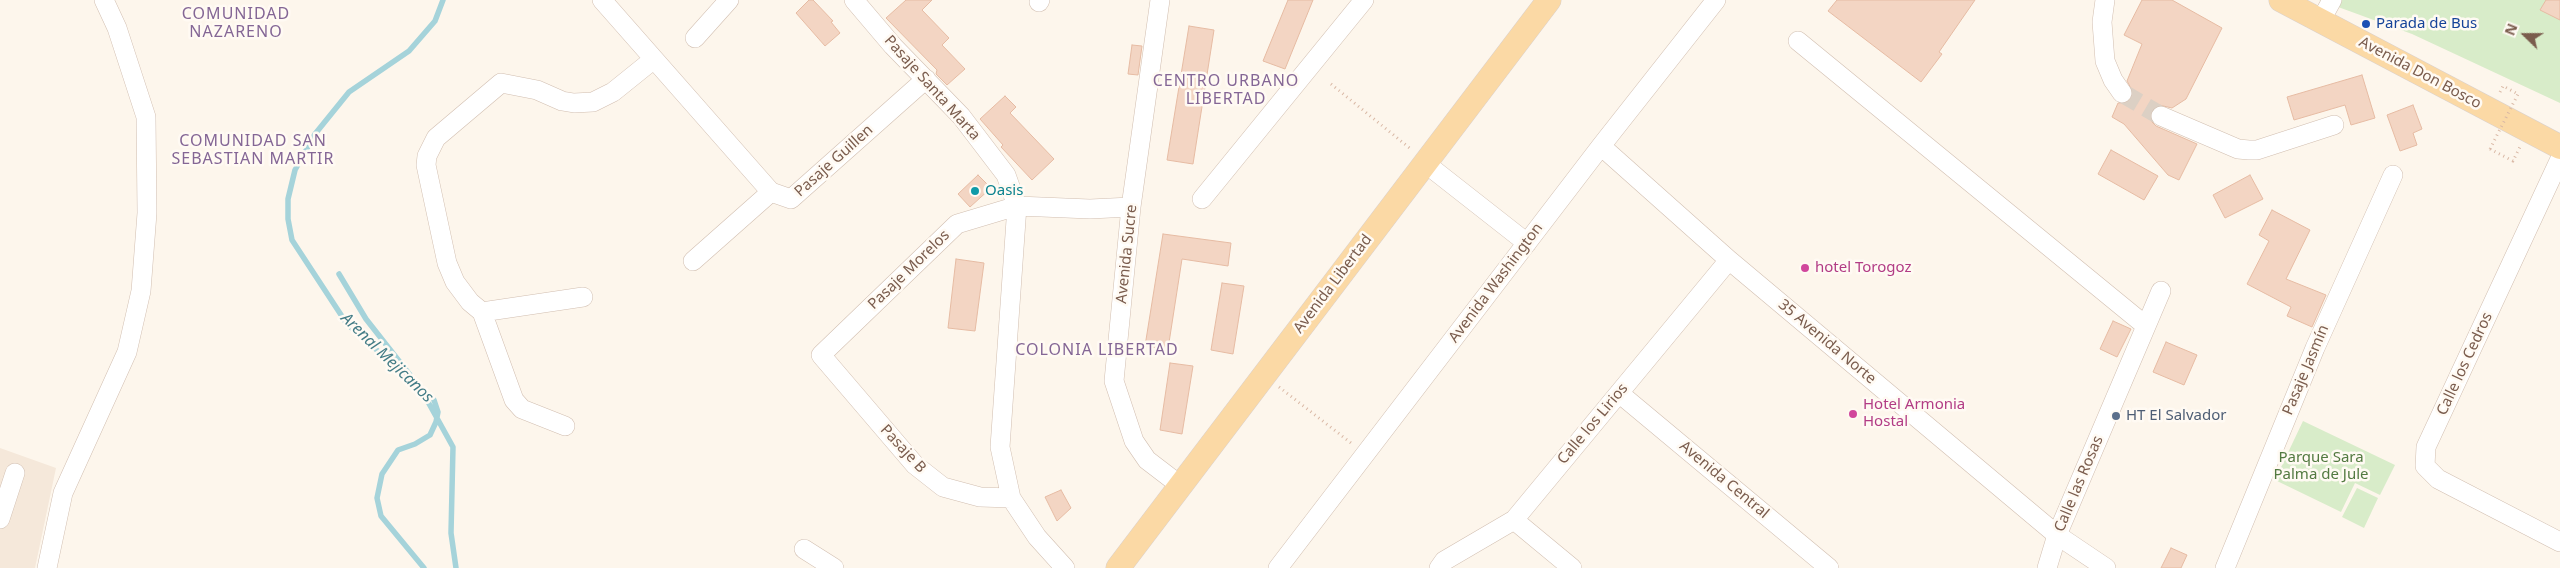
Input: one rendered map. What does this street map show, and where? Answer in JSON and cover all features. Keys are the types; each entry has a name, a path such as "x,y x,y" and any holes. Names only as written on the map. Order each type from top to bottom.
{"main road":[{"name":"Avenida Libertad","path":"1118,568 1181,486 1419,156 1549,0"},
{"name":"Avenida Don Bosco","path":"2281,0 2326,10 2560,147"}],"street":[{"path":"47,568 63,493 127,352 141,291 147,213 146,118 117,28 104,0"},
{"path":"602,0 771,192"},
{"path":"695,38 729,0"},
{"name":"Pasaje Santa Marta","path":"854,0 893,46 961,116 1006,175 1017,206"},
{"name":"Avenida Sucre","path":"1160,0 1131,207 1114,381 1134,441 1147,460 1181,486"},
{"path":"1202,199 1364,0"},
{"name":"Avenida Washington","path":"1278,568 1601,146 1716,0"},
{"path":"2105,0 2102,22 2105,61 2113,80 2122,93"},
{"path":"1798,41 2146,326"},
{"path":"566,426 522,409 514,400 482,312 470,302 455,282 447,263 426,165 427,156 436,138 501,83 537,90 568,102 593,102 613,92 654,60"},
{"name":"Pasaje Guillen","path":"693,261 771,192 791,199 926,80"},
{"path":"2161,116 2238,149 2249,150 2257,150 2334,125"},
{"name":"35 Avenida Norte","path":"1601,146 1729,260 2057,535 2106,568"},
{"path":"1419,156 1527,243"},
{"name":"Calle los Cedros","path":"2560,159 2426,447 2425,466 2438,479 2560,542"},
{"name":"Pasaje Jasmín","path":"2225,568 2315,348 2393,175"},
{"path":"1017,206 1000,446 1011,498 1036,537 1060,567"},
{"name":"Pasaje Morelos","path":"821,355 957,224 1017,206 1090,209 1131,207"},
{"name":"Calle los Lirios","path":"1439,568 1444,561 1514,520 1729,260"},
{"name":"Calle las Rosas","path":"2047,568 2057,535 2161,290"},
{"path":"482,312 583,297"},
{"name":"Pasaje B","path":"821,355 915,465 944,486 980,497 1011,498"},
{"name":"Avenida Central","path":"1619,393 1829,568"},
{"path":"0,519 15,473"},
{"path":"1514,520 1572,568"},
{"path":"804,549 834,568"}],"path":[{"path":"1331,84 1419,156"},
{"path":"2503,86 2518,94 2490,150 2513,161"},
{"path":"1274,384 1353,444"}],"shaded area":[{"path":"0,448 56,468 35,568 0,568"}],"green space":[{"path":"2319,0 2560,0 2560,103 2412,34"},
{"name":"Parque Sara Palma de Jule","path":"2303,421 2395,465 2380,495 2355,483 2341,512 2275,480"},
{"path":"2357,488 2378,498 2364,528 2342,517"}],"building":[{"path":"809,0 813,0 833,21 831,22 840,33 825,46 796,13"},
{"path":"906,0 932,0 922,10 949,38 942,45 965,69 947,85 936,74 937,70 886,18"},
{"path":"1288,0 1313,0 1285,69 1263,61"},
{"path":"1837,0 1975,0 1939,52 1942,54 1921,82 1828,11"},
{"path":"2142,0 2172,0 2222,28 2186,99 2172,108 2159,105 2151,112 2152,122 2156,126 2197,144 2179,180 2168,175 2124,124 2112,117 2118,103 2128,102 2132,97 2133,92 2127,81 2142,44 2124,35"},
{"path":"2546,0 2560,0 2560,20 2540,10"},
{"path":"1189,26 1214,30 1193,164 1167,160"},
{"path":"1132,45 1142,46 1138,75 1128,74"},
{"path":"2362,75 2375,118 2351,125 2345,105 2294,120 2287,97"},
{"path":"1005,96 1016,107 1010,113 1054,159 1032,180 1001,147 1003,145 980,119"},
{"path":"2413,105 2422,129 2413,133 2417,145 2400,151 2387,115"},
{"path":"2111,150 2158,176 2144,200 2098,174"},
{"name":"Oasis","path":"978,175 991,188 970,207 958,194"},
{"path":"2250,175 2263,199 2225,218 2213,195"},
{"path":"2272,210 2310,230 2286,279 2326,295 2312,327 2287,316 2291,307 2247,284 2269,241 2259,235"},
{"path":"1163,234 1231,243 1228,266 1182,259 1168,349 1145,346"},
{"path":"956,259 984,263 975,331 948,328"},
{"path":"1222,283 1244,286 1233,354 1211,350"},
{"path":"2113,321 2131,329 2117,357 2100,349"},
{"path":"2166,342 2197,355 2184,385 2153,372"},
{"path":"1170,363 1193,366 1182,434 1160,430"},
{"path":"1061,490 1071,508 1057,521 1045,497"},
{"path":"2171,548 2187,555 2181,568 2161,568"}],"waterway":[{"name":"Arenal Mejicanos","path":"424,568 381,516 377,498 382,474 398,450 415,444 430,435 438,412 434,400 347,324 292,240 288,219 288,199 295,170 315,134 349,92 409,51 435,21 443,0"},
{"path":"339,274 366,319 410,375"},
{"path":"422,391 453,447 451,533 456,568"}],"tunnel":[{"path":"2122,93 2161,116"}],"place":[{"name":"Parada de Bus","path":"2366,24"},
{"name":"Oasis","path":"975,191"},
{"name":"hotel Torogoz","path":"1805,268"},
{"name":"Hotel Armonia Hostal","path":"1853,414"},
{"name":"HT El Salvador","path":"2116,416"}],"district":[{"name":"COMUNIDAD NAZARENO","path":"236,23"},
{"name":"CENTRO URBANO LIBERTAD","path":"1226,90"},
{"name":"COMUNIDAD SAN SEBASTIAN MARTIR","path":"253,150"},
{"name":"COLONIA LIBERTAD","path":"1097,350"}]}
